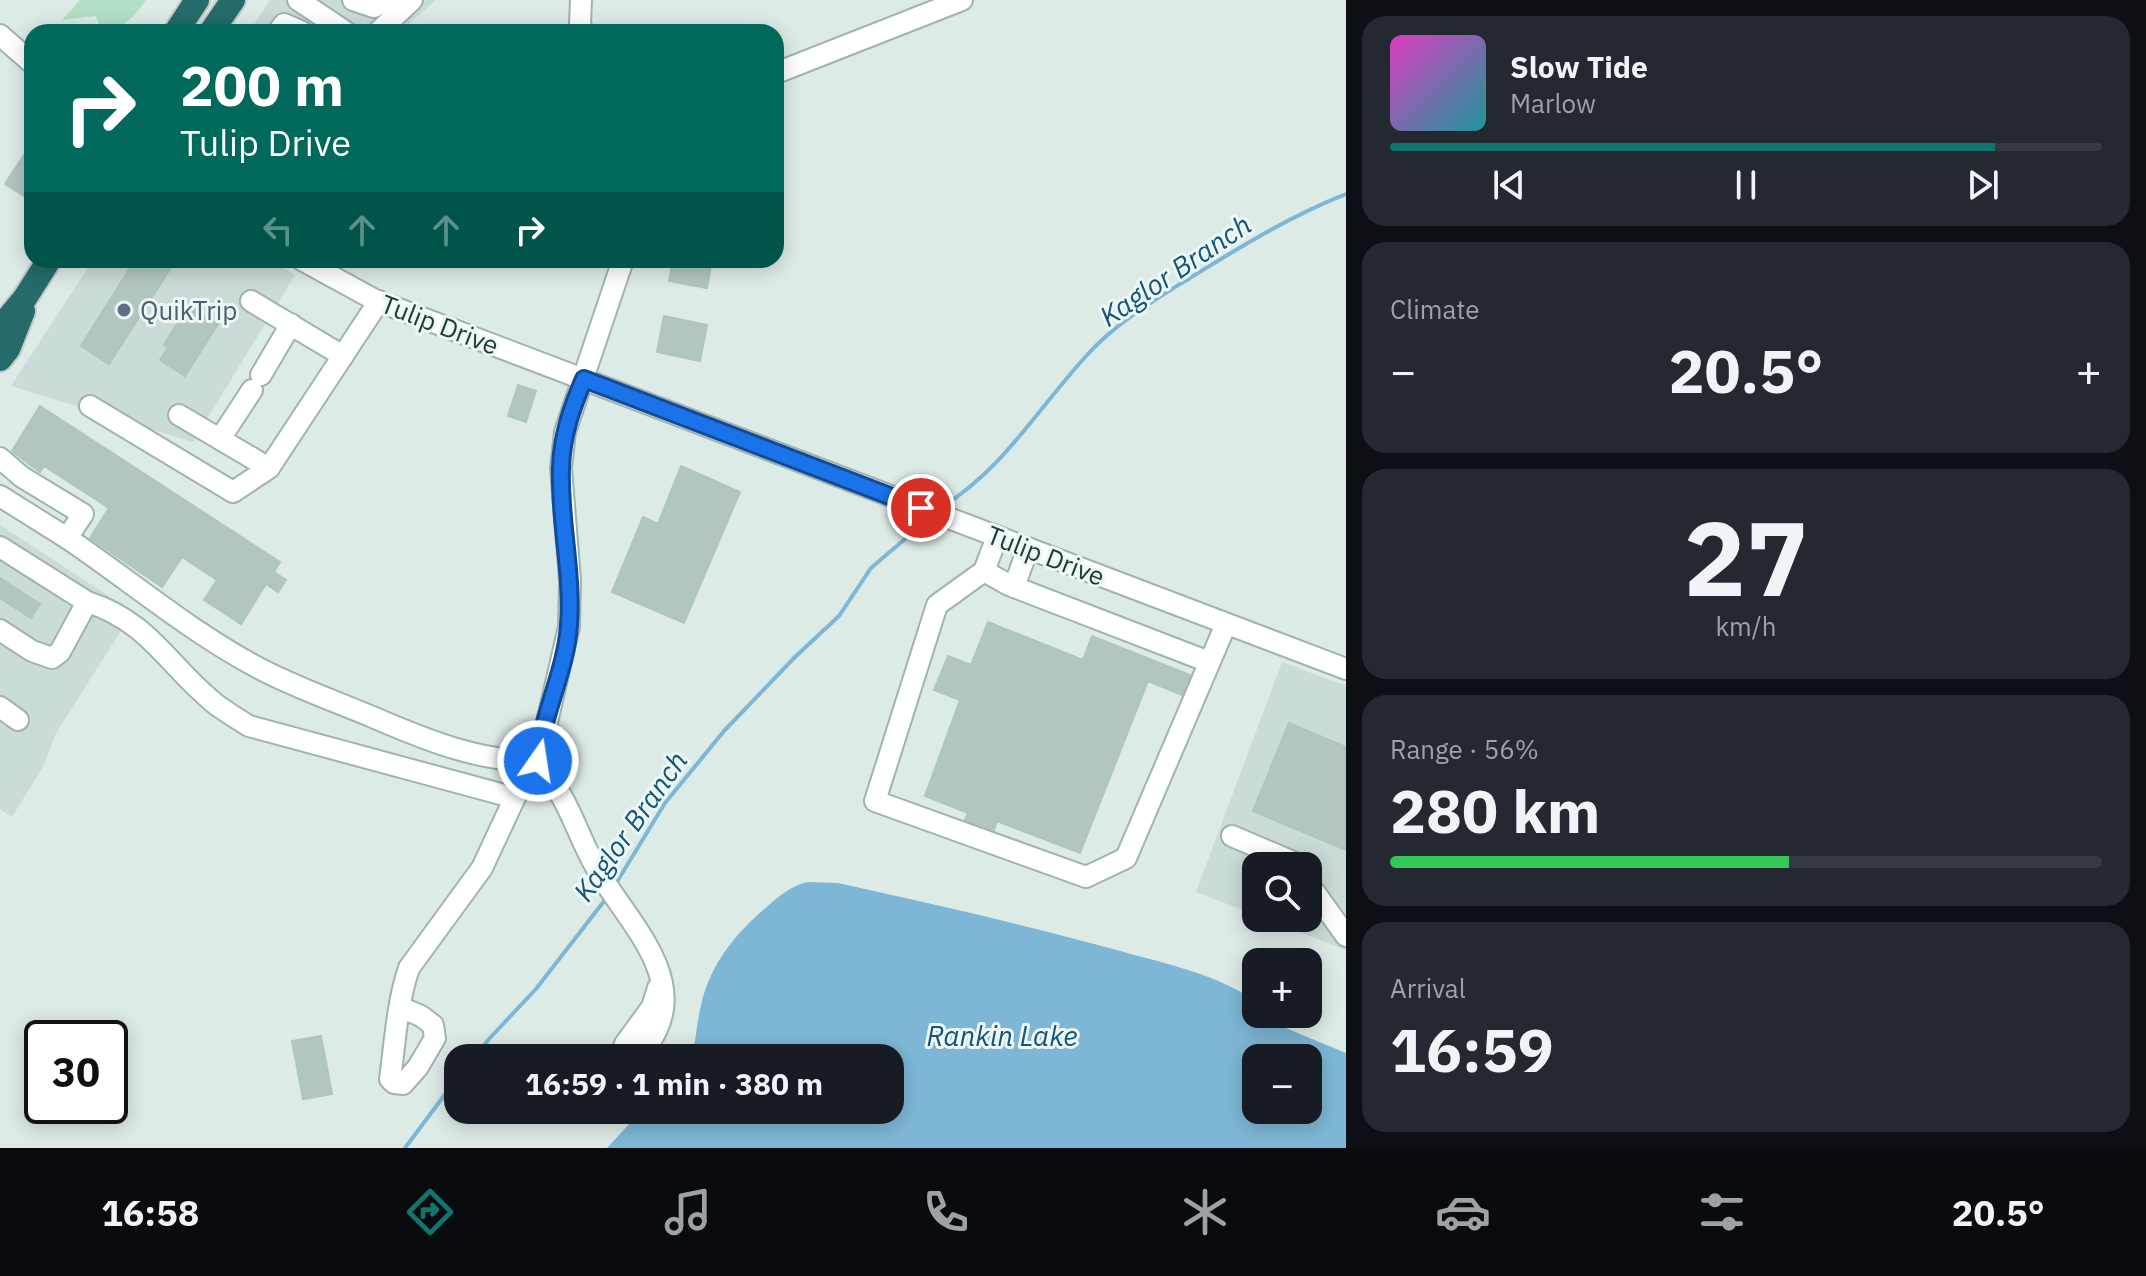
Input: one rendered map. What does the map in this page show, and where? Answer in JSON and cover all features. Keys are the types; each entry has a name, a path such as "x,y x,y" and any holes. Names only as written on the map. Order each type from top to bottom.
{"highway":[{"path":"181,24 197,0"},
{"path":"218,24 236,2"},
{"path":"0,328 25,298 44,268"},
{"path":"0,359 22,316 25,298"}],"street":[{"path":"298,0 323,24"},
{"path":"326,24 342,0"},
{"path":"353,0 374,7 388,0"},
{"path":"364,0 371,0"},
{"path":"386,24 412,0"},
{"path":"580,24 581,0"},
{"path":"784,70 962,0"},
{"path":"3,45 24,58"},
{"name":"Tulip Drive","path":"319,268 379,301 1346,669"},
{"path":"400,1007 409,968 482,868 517,793 538,761 569,627 570,580 561,468 568,420 620,268"},
{"path":"251,301 343,356"},
{"path":"90,406 233,492 269,468 379,301"},
{"path":"220,439 291,324"},
{"path":"179,415 269,468"},
{"path":"0,458 22,477 83,514 67,538"},
{"path":"0,496 124,577 188,626 254,666 437,744 509,762 538,761"},
{"path":"997,537 984,571 937,605 875,801 1086,877 1126,858 1226,624"},
{"path":"0,547 85,607 107,608 139,627 216,705 249,726 508,796 517,793"},
{"path":"1014,587 1028,548"},
{"path":"984,571 1014,587 1209,662"},
{"path":"0,630 32,651 52,658 60,652 85,607"},
{"path":"0,707 18,720"},
{"path":"538,761 544,776 563,799 610,891 655,959 663,1005 656,1030 647,1044"},
{"path":"1232,836 1270,852"},
{"path":"1322,903 1346,936"},
{"path":"625,1044 652,1007 661,985"}],"shaded area":[{"path":"270,0 436,0 409,24 254,24"},
{"path":"88,268 284,268 295,275 193,442 11,386"},
{"path":"0,525 133,612 56,733 44,765 12,817 0,809"},
{"path":"1282,662 1346,686 1346,950 1299,932 1322,932 1322,852 1242,852 1242,910 1196,892"}],"green space":[{"path":"80,0 146,0 123,24 99,24 96,16 62,20"}],"water":[{"name":"Rankin Lake","path":"808,882 838,883 1089,942 1176,966 1225,984 1242,993 1242,1028 1287,1028 1346,1053 1346,1148 607,1148 629,1124 904,1124 904,1044 694,1044 704,995 722,955 762,911 795,886"}],"building":[{"path":"24,155 24,196 5,184"},
{"name":"QuikTrip","path":"130,268 170,269 109,364 81,346"},
{"path":"671,268 711,268 707,288 669,281"},
{"path":"193,308 218,324 185,376 160,360 168,348 164,345 180,319 184,322"},
{"path":"664,316 707,325 700,361 657,352"},
{"path":"518,385 536,391 526,422 508,416"},
{"path":"40,406 280,562 274,572 286,580 278,592 266,584 241,624 204,600 217,580 182,557 162,587 90,538 109,508 44,466 40,472 12,451"},
{"path":"681,466 740,492 684,623 612,592 643,517 658,524"},
{"path":"0,578 40,604 31,618 0,598"},
{"path":"988,622 1083,660 1092,636 1190,675 1182,695 1148,681 1080,853 997,821 994,830 965,820 968,813 925,796 960,700 934,690 948,656 971,665"},
{"path":"1289,723 1346,747 1346,850 1253,811"},
{"path":"321,1036 332,1094 303,1099 292,1041"}],"waterway":[{"name":"Kaglor Branch","path":"943,506 964,492 1003,456 1071,373 1120,324 1261,235 1346,194"},
{"name":"Kaglor Branch","path":"615,885 665,803 724,731 839,616 871,568 926,521"},
{"name":"Kaglor Branch","path":"485,1044 536,989 608,896"},
{"name":"Kaglor Branch","path":"405,1148 444,1096"}],"place":[{"name":"QuikTrip","path":"124,310"}],"route":[{"path":"538,761 569,627 570,580 561,468 565,432 584,379 921,508"}]}
